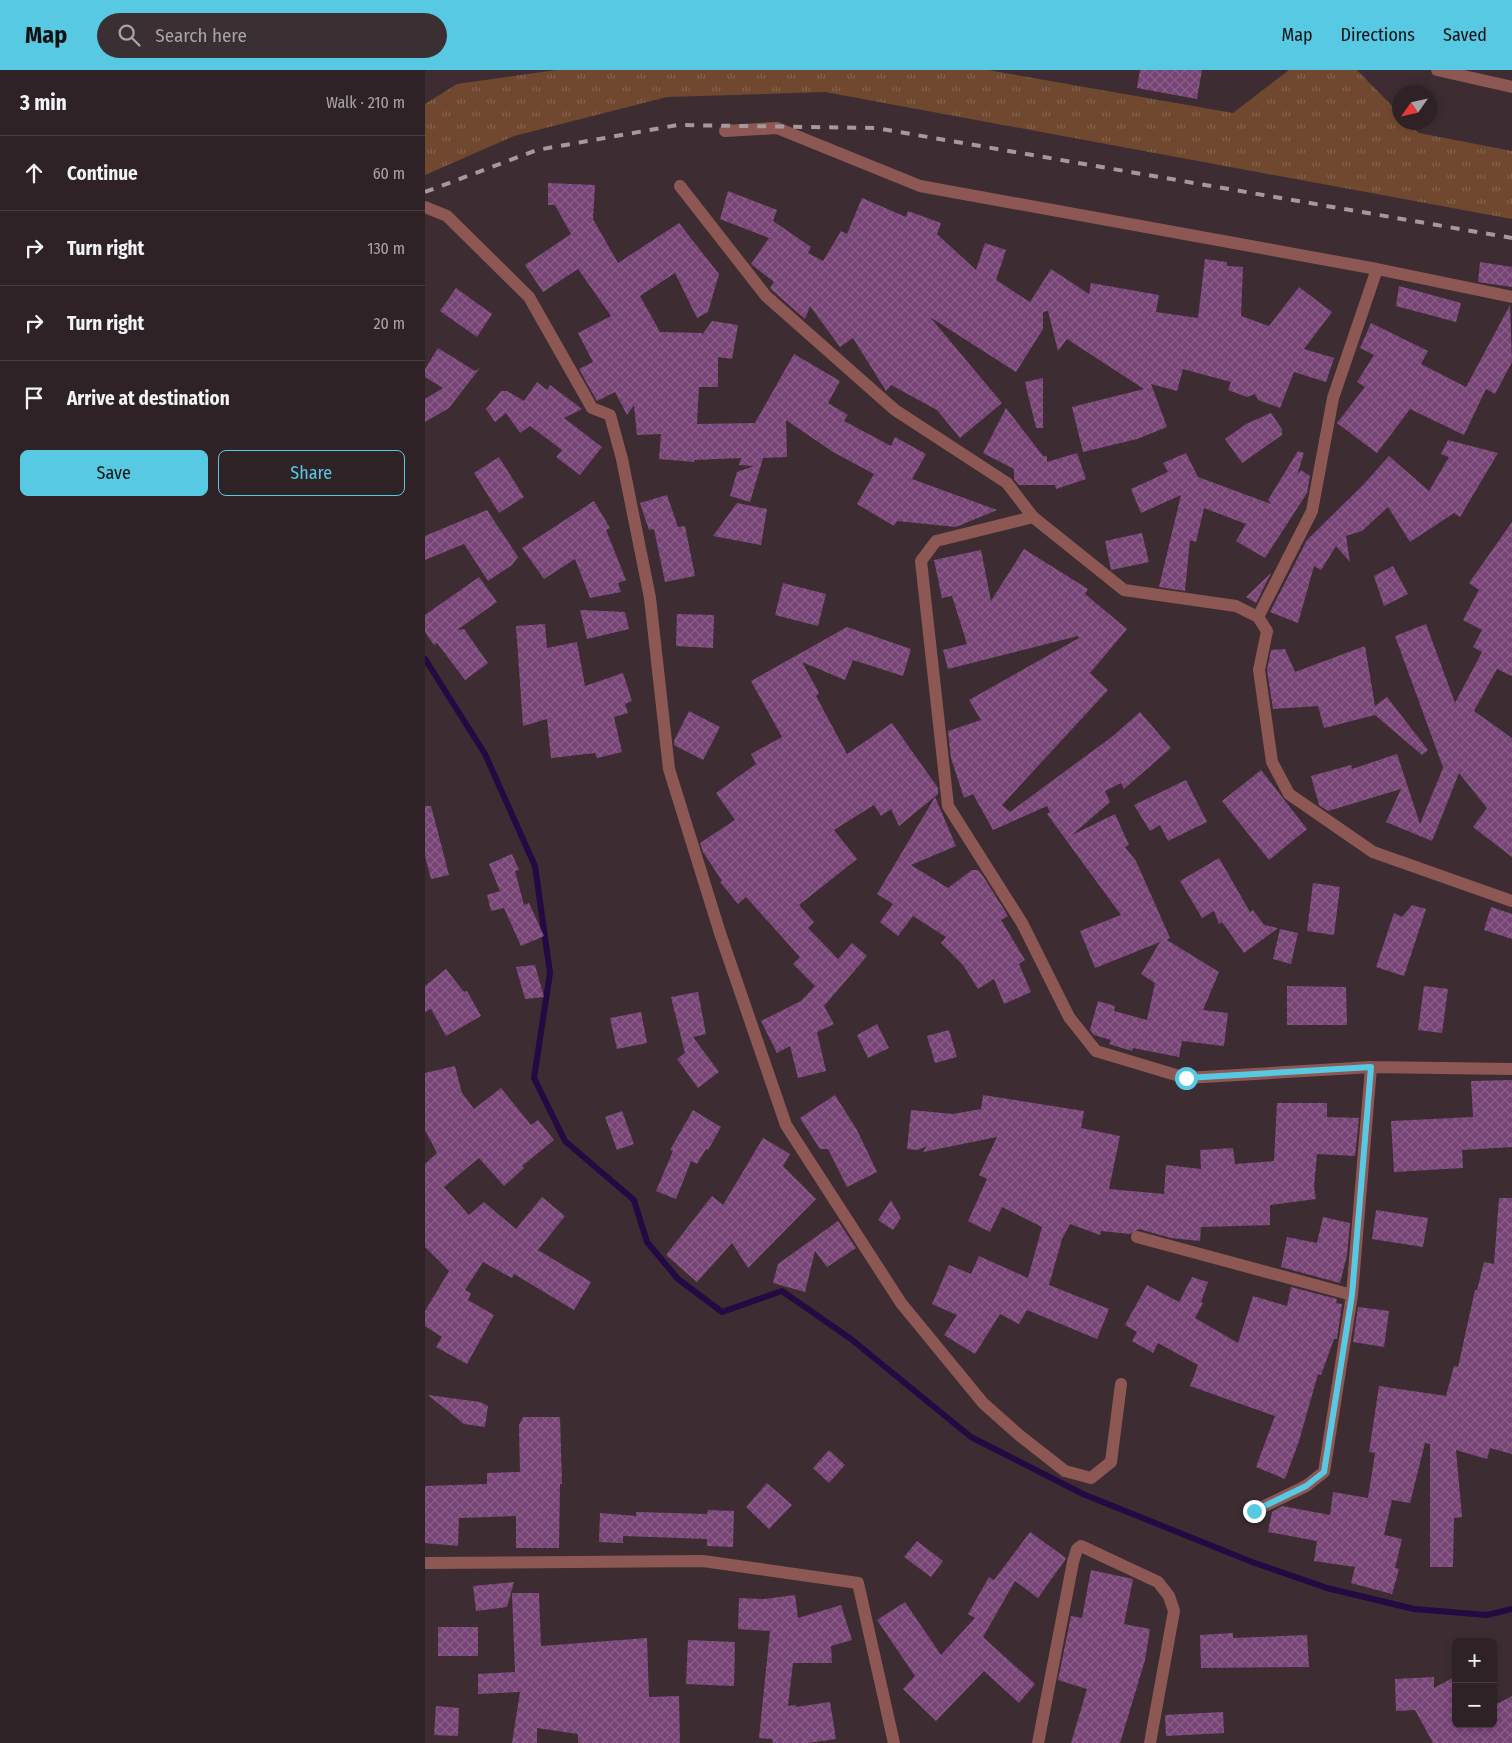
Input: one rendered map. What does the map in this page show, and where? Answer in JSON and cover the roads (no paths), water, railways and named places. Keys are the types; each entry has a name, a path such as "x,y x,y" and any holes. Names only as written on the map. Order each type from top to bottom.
{"street":[{"path":"1437,70 1512,87"},
{"path":"725,131 777,128 920,186 1377,269 1512,297"},
{"path":"680,186 766,296 895,410 1007,483 1033,517 1124,590 1236,606 1258,617 1267,631 1259,670 1272,762 1289,794 1373,852 1512,901"},
{"path":"425,207 447,216 529,297 592,408 610,415 623,459 650,598 669,769 720,933 786,1125 901,1304 983,1403 1019,1435 1065,1471 1091,1478 1111,1462 1121,1384"},
{"path":"1258,617 1281,568 1312,511 1333,398 1377,269"},
{"path":"1033,517 936,541 921,561 948,806 1022,923 1069,1017 1096,1051 1186,1078 1371,1067 1512,1069"},
{"path":"1254,1511 1306,1486 1324,1472 1352,1295 1371,1067"},
{"path":"1137,1237 1352,1295"},
{"path":"1037,1743 1073,1562 1077,1549 1081,1546 1158,1582 1169,1596 1174,1611 1151,1743"},
{"path":"425,1563 703,1561 858,1583 894,1743"}],"waterway":[{"path":"425,659 485,754 535,866 550,973 534,1078 565,1141 634,1200 647,1242 678,1279 722,1312 782,1291 851,1339 971,1437 1083,1494 1252,1562 1327,1588 1414,1609 1487,1615 1512,1609"}],"railway":[{"path":"425,192 537,150 678,125 876,128 1512,238"}]}
